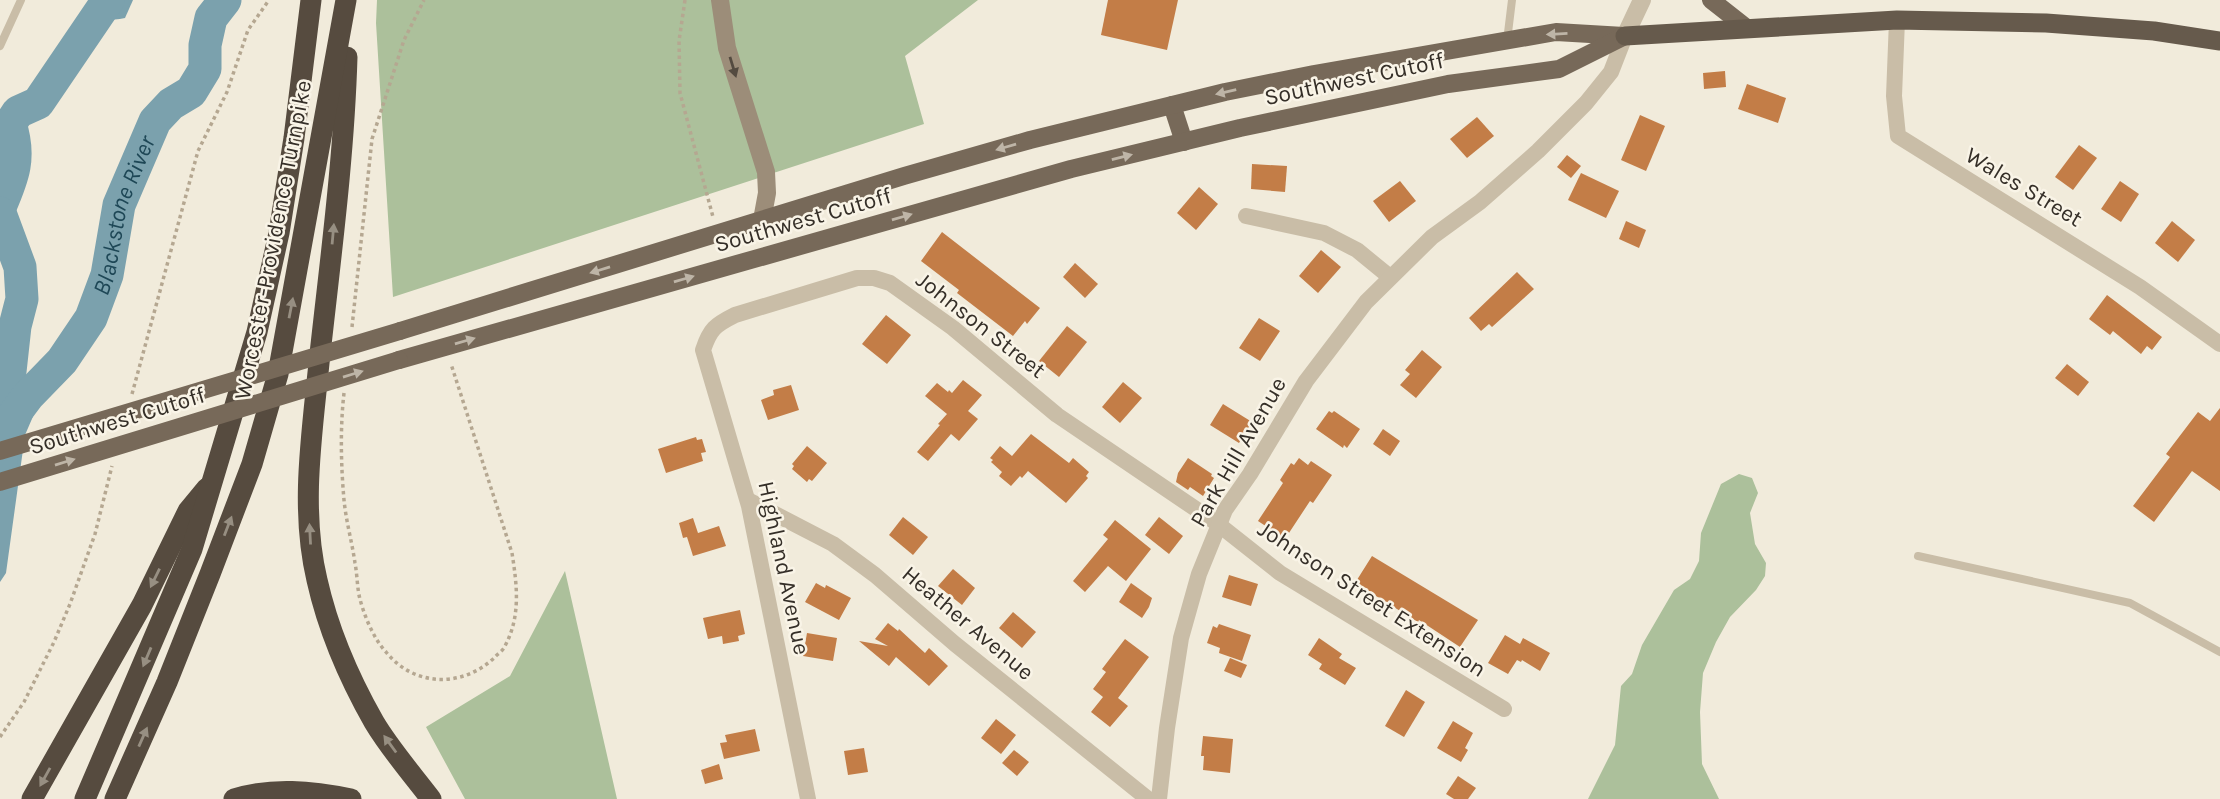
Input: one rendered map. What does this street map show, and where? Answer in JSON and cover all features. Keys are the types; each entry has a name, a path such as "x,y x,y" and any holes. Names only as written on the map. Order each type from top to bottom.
{"highway":[{"name":"Worcester-Providence Turnpike","path":"85,799 192,549 257,332 279,233 312,0"},
{"name":"Worcester-Providence Turnpike","path":"114,799 167,682 252,464 278,374 347,0"},
{"path":"347,0 346,84 312,437 308,498 311,548 327,616 342,659 375,723 431,799"},
{"name":"Southwest Cutoff","path":"1625,36 1897,20 2046,23 2154,31 2220,41"},
{"path":"32,799 142,605 188,511 215,478"},
{"path":"234,799 248,794 288,791 323,793 351,799"}],"main road":[{"path":"720,0 727,48 766,172 767,193 762,220"},
{"path":"1711,0 1748,29"},
{"name":"Southwest Cutoff","path":"0,451 1030,140 1225,92 1314,74 1556,32 1625,36"},
{"name":"Southwest Cutoff","path":"0,482 399,360 1071,169 1240,128 1448,84 1559,69 1625,36"},
{"path":"1172,105 1184,142"}],"street":[{"path":"1625,36 1642,0"},
{"name":"Wales Street","path":"1897,20 1895,96 1898,136 2140,287 2220,344"},
{"name":"Park Hill Avenue","path":"1159,799 1181,638 1193,593 1225,510 1306,381 1366,302 1432,237 1480,202 1538,151 1586,103 1611,72 1625,36"},
{"path":"1246,216 1324,233 1357,250 1390,277"},
{"name":"Johnson Street","path":"703,350 708,335 717,323 735,315 857,278 874,278 890,283 953,328 1057,415 1218,524"},
{"name":"Highland Avenue","path":"703,350 748,500 808,799"},
{"name":"Heather Avenue","path":"748,500 833,544 875,575 955,644 1148,799"},
{"name":"Johnson Street Extension","path":"1218,524 1280,573 1504,709"}],"lane":[{"path":"0,46 20,0"},
{"path":"1507,41 1512,0"},
{"path":"1918,556 2130,603 2220,652"}],"path":[{"path":"130,401 198,151 227,92 248,30 269,0"},
{"path":"350,339 372,139 404,40 424,0"},
{"path":"685,0 679,41 680,93 718,234"},
{"path":"344,391 344,501 359,594 375,636 398,665 422,678 444,679 473,674 505,648 513,625 517,583 512,553 447,346"},
{"path":"0,737 24,702 54,642 95,534 116,454"}],"green space":[{"path":"377,0 978,0 905,56 924,124 393,297 376,23"},
{"path":"1739,474 1752,478 1758,493 1750,513 1755,544 1766,563 1765,576 1756,590 1730,617 1703,673 1700,712 1702,764 1719,799 1588,799 1615,745 1621,686 1632,674 1642,645 1674,590 1690,579 1699,561 1701,533 1721,484"},
{"path":"565,571 617,799 465,799 426,727 510,676"}],"water":[{"path":"93,0 133,0 125,18 114,19 100,15"},
{"path":"33,378 47,384 25,435 6,573 0,582 0,396 9,387"}],"building":[{"path":"1108,0 1178,0 1167,50 1101,35"},
{"path":"1725,71 1726,87 1704,89 1703,73"},
{"path":"1747,84 1786,98 1778,123 1738,109"},
{"path":"1640,115 1665,126 1646,171 1621,160"},
{"path":"1477,117 1494,136 1467,158 1450,139"},
{"path":"2079,145 2097,158 2073,190 2055,177"},
{"path":"1567,155 1581,166 1571,178 1557,167"},
{"path":"1252,164 1287,166 1285,192 1251,189"},
{"path":"1581,173 1619,191 1606,218 1568,200"},
{"path":"1400,181 1416,201 1389,222 1373,201"},
{"path":"2120,181 2139,194 2121,222 2101,209"},
{"path":"1199,187 1218,204 1196,230 1177,213"},
{"path":"1626,221 1646,230 1639,248 1619,239"},
{"path":"2172,221 2195,240 2178,262 2155,243"},
{"path":"942,232 1040,308 1013,336 921,261"},
{"path":"1321,250 1341,267 1318,293 1299,276"},
{"path":"1075,263 1098,284 1085,298 1063,277"},
{"path":"1517,272 1534,289 1492,327 1489,324 1481,331 1469,318"},
{"path":"2107,295 2162,337 2152,350 2147,346 2141,354 2113,331 2110,335 2089,319"},
{"path":"886,315 911,335 887,364 862,344"},
{"path":"1259,318 1280,331 1260,361 1239,348"},
{"path":"1067,326 1087,342 1059,377 1039,361"},
{"path":"1422,350 1442,367 1416,398 1400,385 1410,374 1405,370"},
{"path":"2067,364 2089,382 2078,396 2055,378"},
{"path":"963,380 982,395 968,411 978,419 959,441 951,434 928,461 917,452 947,414 925,396 937,383 952,393"},
{"path":"1123,382 1142,398 1120,423 1102,407"},
{"path":"791,385 799,410 768,420 761,400 774,395 773,390"},
{"path":"1223,404 1252,422 1239,443 1210,425"},
{"path":"2220,408 2220,491 2192,471 2154,522 2133,506 2170,457 2166,454 2198,412 2210,421"},
{"path":"1329,411 1334,411 1360,429 1347,448 1316,429"},
{"path":"1383,429 1400,441 1390,456 1373,444"},
{"path":"1031,434 1069,463 1073,458 1089,472 1086,476 1088,478 1066,503 1028,471 1011,486 999,476 1002,472 991,462 993,460 990,458 1000,446 1012,456"},
{"path":"696,437 697,440 702,439 706,452 701,453 703,461 666,473 658,449"},
{"path":"807,446 827,463 812,481 809,479 807,482 792,469 792,464"},
{"path":"1188,458 1214,478 1203,496 1176,482 1178,473"},
{"path":"1299,458 1308,465 1311,461 1332,475 1313,503 1310,501 1285,539 1258,521 1283,483 1280,480 1291,463 1294,465"},
{"path":"903,517 928,537 913,555 889,535"},
{"path":"1159,517 1183,536 1169,554 1145,535"},
{"path":"693,518 698,533 719,526 726,546 693,556 687,537 683,538 679,523"},
{"path":"1115,520 1151,549 1126,581 1108,566 1085,592 1073,581 1108,539 1103,535"},
{"path":"1372,556 1478,620 1460,647 1355,583"},
{"path":"953,569 975,588 962,605 938,586"},
{"path":"1229,575 1258,584 1251,606 1222,597"},
{"path":"816,583 825,588 826,585 851,598 839,620 805,602"},
{"path":"1131,583 1152,598 1142,618 1119,602"},
{"path":"740,610 745,634 738,636 739,641 723,644 722,636 708,639 703,618"},
{"path":"1013,612 1036,632 1022,648 999,628"},
{"path":"888,623 898,631 899,629 925,653 929,648 948,666 929,686 896,657 889,666 859,641 888,646 875,639"},
{"path":"1219,624 1251,635 1242,661 1219,653 1220,648 1207,643 1213,626 1217,628"},
{"path":"807,633 837,638 833,661 803,656"},
{"path":"1505,635 1520,644 1523,638 1550,653 1540,671 1522,660 1517,660 1508,674 1488,663"},
{"path":"1319,638 1342,654 1339,658 1356,668 1345,685 1319,669 1322,664 1308,655"},
{"path":"1125,639 1149,657 1118,698 1128,706 1110,727 1091,712 1103,697 1093,689 1106,672 1102,669"},
{"path":"1230,658 1247,665 1241,678 1224,671"},
{"path":"1406,690 1425,702 1404,737 1385,726"},
{"path":"996,719 1016,735 1001,754 981,738"},
{"path":"1453,721 1473,733 1461,762 1437,748"},
{"path":"755,729 760,751 724,759 720,743 727,742 725,735"},
{"path":"1203,736 1233,739 1230,773 1203,770"},
{"path":"864,748 868,772 848,775 844,751"},
{"path":"1014,750 1029,762 1017,776 1002,763"},
{"path":"719,764 723,779 705,784 701,770"},
{"path":"1458,776 1476,788 1468,799 1454,799 1446,794"}],"waterway":[{"name":"Blackstone River","path":"0,207 14,167 15,147 10,124 18,112 38,103 108,0"},
{"name":"Blackstone River","path":"0,471 4,428 28,396 62,361 91,318 107,275 119,205 155,121 171,104 191,92 205,69 205,45 211,18 225,0"},
{"name":"Blackstone River","path":"0,213 20,267 22,299 15,326 4,426"}]}
